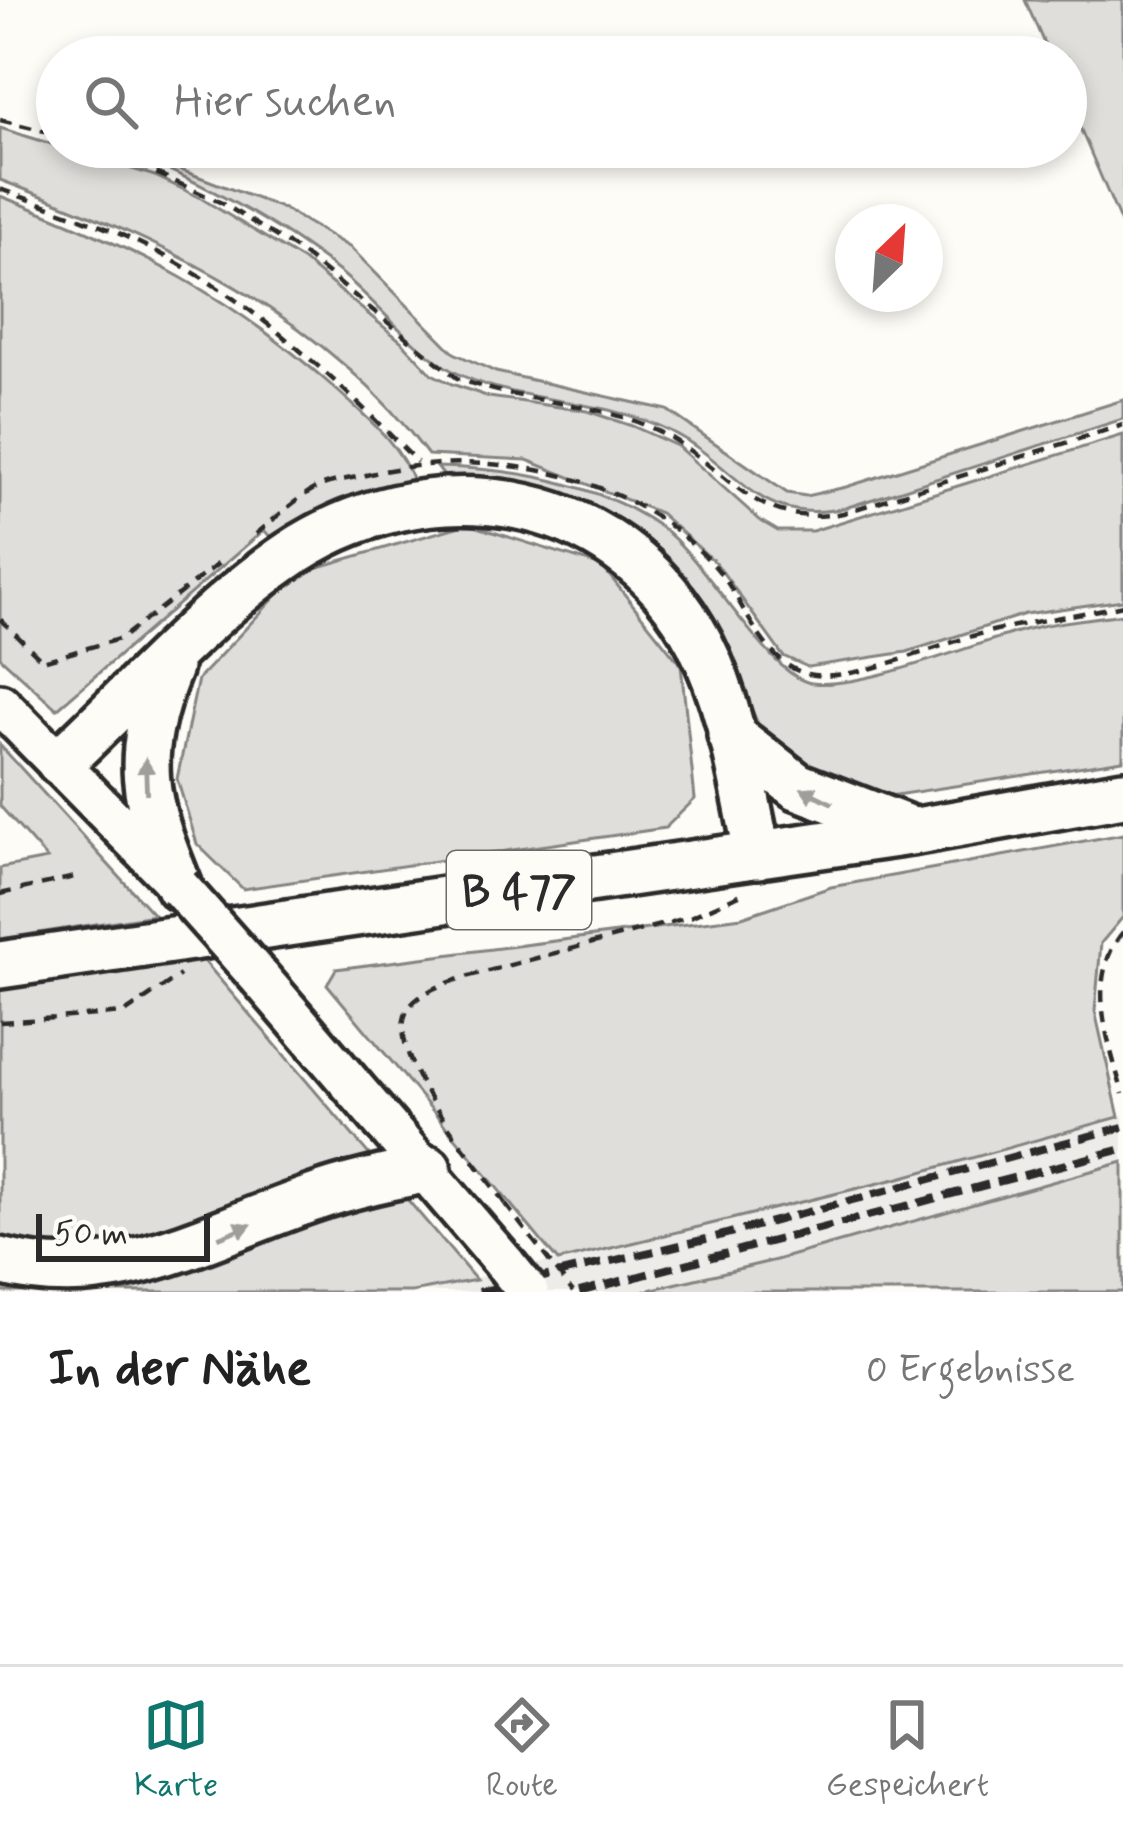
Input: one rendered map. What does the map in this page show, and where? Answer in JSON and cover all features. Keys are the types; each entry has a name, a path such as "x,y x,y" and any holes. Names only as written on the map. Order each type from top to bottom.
{"main road":[{"path":"60,762 250,584 355,518 426,500 508,502 584,530 650,578 699,641 731,735 758,855"},
{"path":"172,659 146,742 146,786 150,817 179,887"},
{"path":"0,704 179,887 428,1169 517,1278"},
{"path":"731,735 797,786 832,804 917,831"},
{"name":"B 477","path":"0,965 917,831 1123,794"},
{"path":"0,1261 35,1271 120,1269 157,1261 307,1200 428,1169"}],"path":[{"path":"0,120 36,129"},
{"path":"144,168 222,203 298,250 457,378 481,388 589,407 647,426 678,441 778,514 810,518 843,513 1123,424"},
{"path":"0,189 138,242 221,290 290,339 417,462"},
{"path":"246,542 316,487 417,462 526,466 589,485 656,516 717,568 768,645 806,674 894,663 977,634 1123,604"},
{"path":"0,619 43,661 122,638 228,555"},
{"path":"0,894 79,876"},
{"path":"573,1292 412,1070 404,1019 411,1005 432,989 690,916 746,892 699,899"},
{"path":"1123,932 1102,986 1123,1094"},
{"path":"0,1022 125,1012 180,975 200,969"}],"shaded area":[{"path":"1025,0 1123,0 1123,228 1087,144 1087,36 1041,36"},
{"path":"0,128 36,139 36,168 129,168 155,176 304,261 401,341 432,374 489,397 587,411 677,446 778,531 812,531 1123,435 1123,600 1025,614 907,652 808,667 783,656 716,563 660,513 527,460 428,455 340,361 235,287 120,228 0,180"},
{"path":"162,168 176,168 284,209 351,248 454,353 496,372 667,410 787,493 806,496 846,487 1123,400 1123,419 845,508 790,509 750,490 670,431 614,411 501,389 451,370 341,273 199,184"},
{"path":"0,196 138,255 259,328 372,423 401,456 414,483 341,503 272,539 264,530 57,709 0,657"},
{"path":"437,467 554,481 638,512 679,544 777,662 812,683 859,679 1036,627 1123,614 1123,760 883,797 770,751 714,624 681,581 553,497 501,481 447,480"},
{"path":"467,524 602,566 681,665 695,799 665,828 243,889 197,844 177,779 198,679 298,573"},
{"path":"0,745 154,915 0,939 0,868 47,859 0,806"},
{"path":"1123,834 1123,917 1101,943 1095,1011 1119,1117 896,1179 558,1261 327,984 336,969 742,917 831,887"},
{"path":"193,948 476,1280 412,1292 0,1292 0,977"},
{"path":"1123,1115 1123,1162 776,1260 640,1292 412,1292 751,1216"},
{"path":"1123,1162 1123,1292 640,1292 776,1260"}],"railway":[{"path":"479,1292 719,1236 1123,1127"},
{"path":"579,1292 1123,1149"}]}
